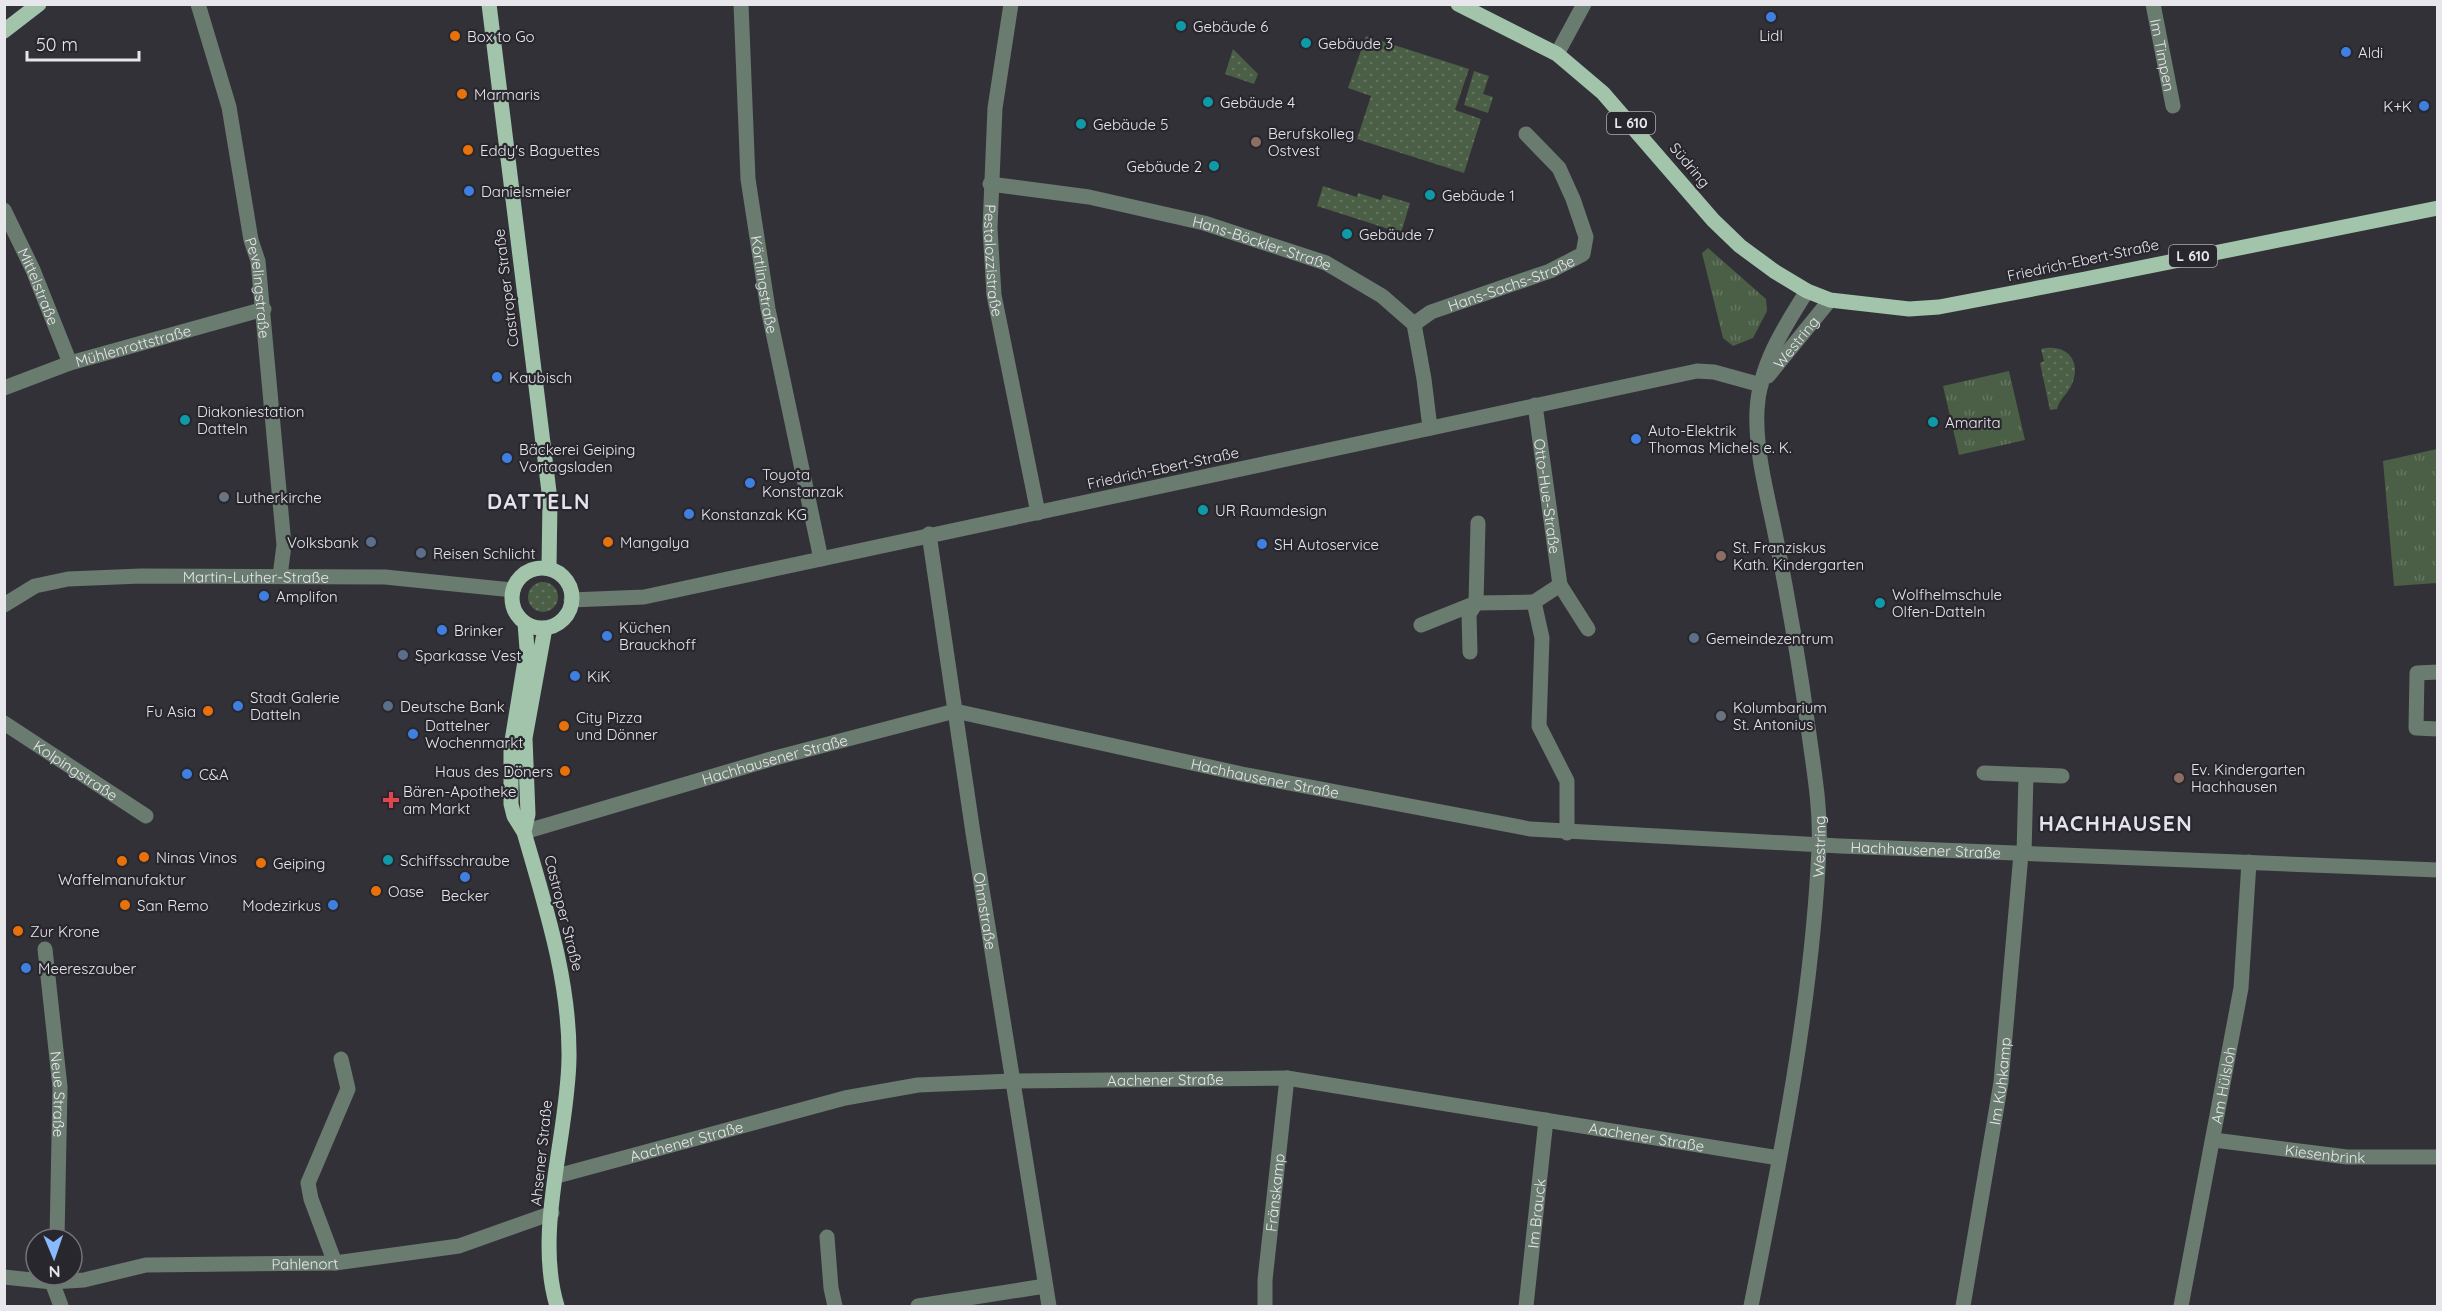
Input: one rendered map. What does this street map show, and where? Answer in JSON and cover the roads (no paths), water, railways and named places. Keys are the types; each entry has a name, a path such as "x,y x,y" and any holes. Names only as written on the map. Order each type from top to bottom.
{"main road":[{"path":"4,31 39,4"},
{"name":"Castroper Straße","path":"489,4 550,500 549,568"},
{"name":"Südring","path":"1458,4 1557,54 1603,93 1713,220 1740,246 1774,272 1807,291"},
{"name":"Friedrich-Ebert-Straße","path":"1807,291 1830,300 1909,309 1939,307 2438,208"},
{"path":"513,590 518,580 527,572 537,568 549,568 567,584 571,600 569,610 563,619 545,628 525,623"},
{"name":"Castroper Straße","path":"513,590 514,609 525,623 527,649 511,747 511,804 514,816 524,832 567,1004"},
{"name":"Castroper Straße","path":"524,832 528,814 525,738 545,628"},
{"name":"Ahsener Straße","path":"557,1306 552,1278 550,1243 569,1059 567,1004"}],"street":[{"name":"Pevelingstraße","path":"198,4 229,106 251,240 258,261 284,545 280,576"},
{"name":"Körtlingstraße","path":"741,4 748,179 768,309 821,559"},
{"name":"Pestalozzistraße","path":"1011,4 995,108 990,184 990,228 994,295 1038,513"},
{"path":"1557,54 1584,4"},
{"name":"Im Timpen","path":"2153,4 2173,106"},
{"name":"Hans-Sachs-Straße","path":"1414,324 1431,312 1550,271 1583,254 1586,237 1559,168 1526,134"},
{"name":"Hans-Böckler-Straße","path":"990,184 1089,197 1204,223 1326,264 1382,296 1414,324"},
{"name":"Mittelstraße","path":"4,210 33,270 70,363"},
{"name":"Westring","path":"1751,1306 1807,998 1819,845 1816,783 1758,434 1757,410 1761,385 1780,332 1807,291"},
{"name":"Westring","path":"1761,385 1830,300"},
{"name":"Mühlenrottstraße","path":"4,388 70,363 264,309"},
{"path":"1414,324 1430,429"},
{"name":"Friedrich-Ebert-Straße","path":"571,600 644,597 1697,371 1714,372 1761,385"},
{"name":"Otto-Hue-Straße","path":"1535,405 1560,585 1588,629"},
{"path":"1470,652 1469,614 1476,603 1478,523"},
{"name":"Ohmstraße","path":"929,534 1048,1306"},
{"name":"Martin-Luther-Straße","path":"4,605 35,586 68,579 141,576 385,577 513,590"},
{"path":"1421,625 1476,603 1534,602 1560,585"},
{"path":"1534,602 1542,638 1539,726 1566,781 1567,833"},
{"path":"2438,672 2417,673 2416,728 2438,729"},
{"name":"Hachhausener Straße","path":"524,832 771,759 955,711 1242,774 1530,829 1567,833 2438,870"},
{"name":"Kolpingstraße","path":"4,723 146,816"},
{"path":"1984,772 2062,776"},
{"path":"2022,854 2026,775"},
{"name":"Im Kuhkamp","path":"1963,1306 2001,1082 2022,854"},
{"name":"Am Hülsloh","path":"2181,1306 2241,988 2249,862"},
{"name":"Neue Straße","path":"45,949 60,1087 57,1227"},
{"path":"335,1263 308,1183 348,1089 341,1059"},
{"name":"Aachener Straße","path":"557,1176 845,1098 918,1085 1012,1081 1287,1078 1779,1158"},
{"name":"Fränskamp","path":"1265,1306 1265,1280 1287,1078"},
{"name":"Im Brauck","path":"1526,1306 1546,1120"},
{"name":"Kiesenbrink","path":"2214,1140 2347,1157 2438,1157"},
{"name":"Pahlenort","path":"84,1280 146,1265 335,1263 459,1246 552,1213"},
{"path":"827,1238 831,1288 835,1306"},
{"name":"Pahlenort","path":"4,1277 24,1277"},
{"path":"918,1306 1045,1286"},
{"path":"55,1287 61,1306"}],"place":[{"name":"Lidl","path":"1771,17"},
{"name":"Gebäude 6","path":"1181,26"},
{"name":"Box to Go","path":"455,36"},
{"name":"Gebäude 3","path":"1306,43"},
{"name":"Aldi","path":"2346,52"},
{"name":"Marmaris","path":"462,94"},
{"name":"Gebäude 4","path":"1208,102"},
{"name":"K+K","path":"2424,106"},
{"name":"Gebäude 5","path":"1081,124"},
{"name":"Berufskolleg Ostvest","path":"1256,142"},
{"name":"Eddy's Baguettes","path":"468,150"},
{"name":"Gebäude 2","path":"1214,166"},
{"name":"Danielsmeier","path":"469,191"},
{"name":"Gebäude 1","path":"1430,195"},
{"name":"Gebäude 7","path":"1347,234"},
{"name":"Kaubisch","path":"497,377"},
{"name":"Diakoniestation Datteln","path":"185,420"},
{"name":"Amarita","path":"1933,422"},
{"name":"Auto-Elektrik Thomas Michels e. K.","path":"1636,439"},
{"name":"Bäckerei Geiping Vortagsladen","path":"507,458"},
{"name":"Toyota Konstanzak","path":"750,483"},
{"name":"Lutherkirche","path":"224,497"},
{"name":"UR Raumdesign","path":"1203,510"},
{"name":"Konstanzak KG","path":"689,514"},
{"name":"Volksbank","path":"371,542"},
{"name":"Mangalya","path":"608,542"},
{"name":"SH Autoservice","path":"1262,544"},
{"name":"Reisen Schlicht","path":"421,553"},
{"name":"St. Franziskus Kath. Kindergarten","path":"1721,556"},
{"name":"Amplifon","path":"264,596"},
{"name":"Wolfhelmschule Olfen-Datteln","path":"1880,603"},
{"name":"Brinker","path":"442,630"},
{"name":"Küchen Brauckhoff","path":"607,636"},
{"name":"Gemeindezentrum","path":"1694,638"},
{"name":"Sparkasse Vest","path":"403,655"},
{"name":"KiK","path":"575,676"},
{"name":"Stadt Galerie Datteln","path":"238,706"},
{"name":"Deutsche Bank","path":"388,706"},
{"name":"Fu Asia","path":"208,711"},
{"name":"Kolumbarium St. Antonius","path":"1721,716"},
{"name":"City Pizza und Dönner","path":"564,726"},
{"name":"Dattelner Wochenmarkt","path":"413,734"},
{"name":"Haus des Döners","path":"565,771"},
{"name":"C&A","path":"187,774"},
{"name":"Ev. Kindergarten Hachhausen","path":"2179,778"},
{"name":"Bären-Apotheke am Markt","path":"391,800"},
{"name":"Ninas Vinos","path":"144,857"},
{"name":"Schiffsschraube","path":"388,860"},
{"name":"Waffelmanufaktur","path":"122,861"},
{"name":"Geiping","path":"261,863"},
{"name":"Becker","path":"465,877"},
{"name":"Oase","path":"376,891"},
{"name":"San Remo","path":"125,905"},
{"name":"Modezirkus","path":"333,905"},
{"name":"Zur Krone","path":"18,931"},
{"name":"Meereszauber","path":"26,968"}],"district":[{"name":"DATTELN","path":"539,501"},
{"name":"HACHHAUSEN","path":"2116,823"}]}
